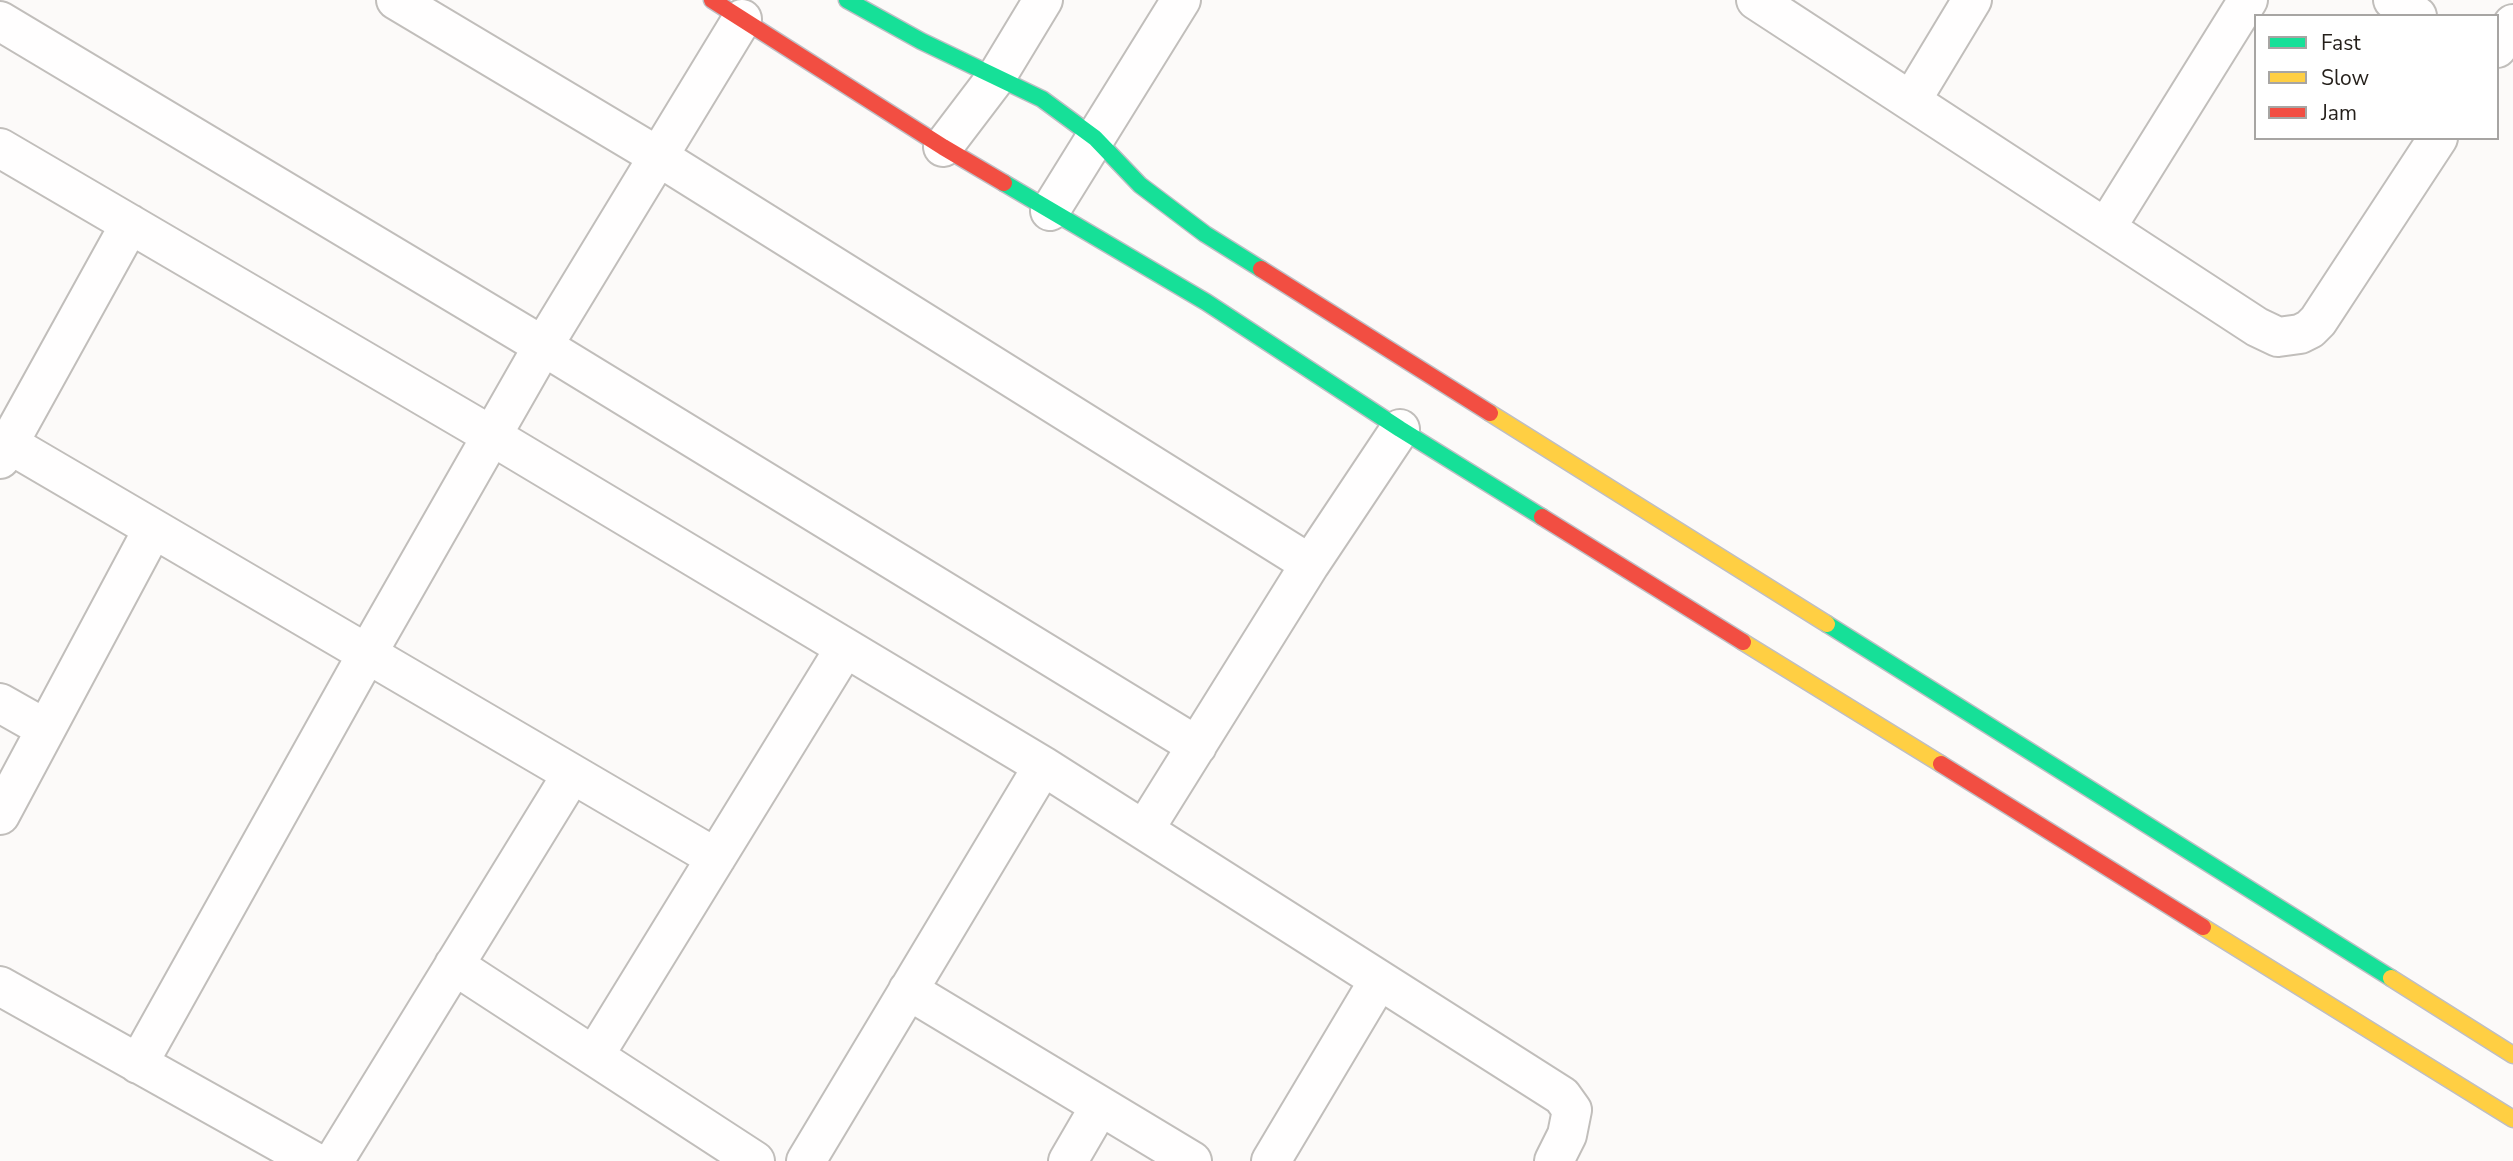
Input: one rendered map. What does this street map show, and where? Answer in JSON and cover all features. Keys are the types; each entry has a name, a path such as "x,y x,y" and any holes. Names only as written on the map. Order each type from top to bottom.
{"main road":[{"path":"847,0 921,41 1042,99 1095,138 1140,185 1205,234 2513,1055"},
{"path":"727,9 943,147 1206,302 1400,429 2513,1119"}],"street":[{"path":"396,0 659,157 1310,564"},
{"path":"943,147 997,76 1043,0"},
{"path":"1050,211 1181,0"},
{"path":"1755,0 2267,333 2278,337 2300,334 2318,321 2437,140"},
{"path":"1911,101 1972,0"},
{"path":"2106,228 2248,0"},
{"path":"2393,0 2414,14"},
{"path":"138,1064 366,654 543,346 659,157 727,9"},
{"path":"0,21 543,346 1197,746"},
{"path":"2499,45 2513,24"},
{"path":"0,148 492,436 1043,766 1562,1096 1572,1110 1567,1135 1554,1161"},
{"path":"130,224 4,452 153,529 716,858"},
{"path":"1144,830 1310,564 1400,429"},
{"path":"0,815 153,529"},
{"path":"594,1056 845,648"},
{"path":"0,703 46,729"},
{"path":"806,1161 1043,766"},
{"path":"334,1161 572,774"},
{"path":"454,965 755,1161"},
{"path":"1271,1161 1379,980"},
{"path":"0,986 313,1161"},
{"path":"908,990 1192,1161"},
{"path":"1068,1161 1100,1105"}],"traffic: fast":[{"path":"847,0 921,41 1042,99 1095,138 1140,185 1205,234 1261,269"},
{"path":"1004,183 1206,302 1400,429 1542,517"},
{"path":"1827,624 2391,978"}],"traffic: slow":[{"path":"1490,413 1827,624"},
{"path":"1743,642 1941,764"},
{"path":"2203,927 2513,1119"},
{"path":"2391,978 2513,1055"}],"traffic: jam":[{"path":"712,0 1004,183"},
{"path":"1261,269 1490,413"},
{"path":"1542,517 1743,642"},
{"path":"1941,764 2203,927"}]}
